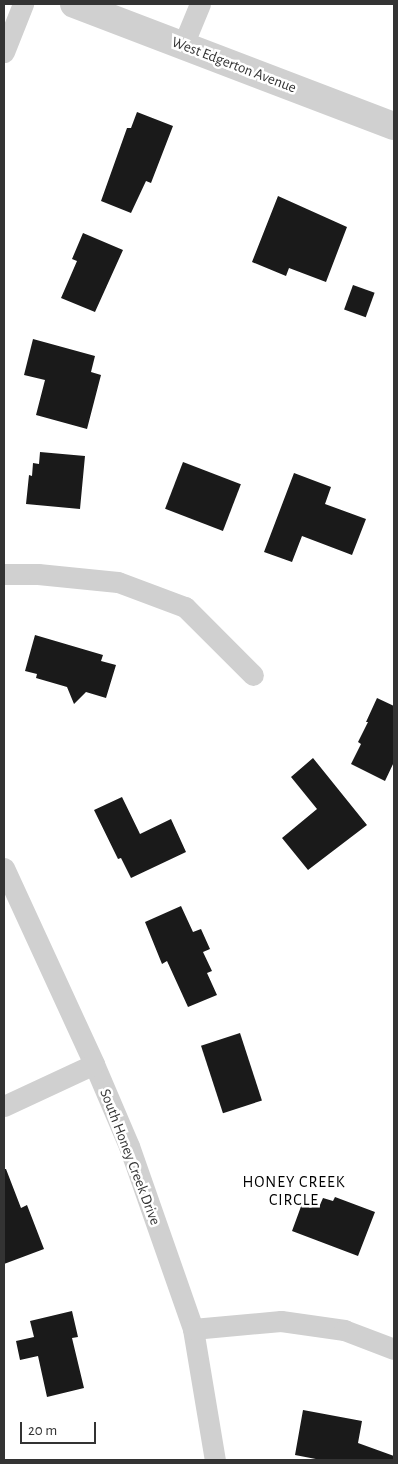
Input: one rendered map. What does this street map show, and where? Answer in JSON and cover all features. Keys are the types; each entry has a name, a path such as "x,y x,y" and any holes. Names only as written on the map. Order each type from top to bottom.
{"street":[{"path":"4,52 23,4"},
{"name":"West Edgerton Avenue","path":"74,4 394,126"},
{"path":"183,45 200,4"},
{"path":"4,574 38,574 118,582 185,606 253,675"},
{"name":"South Honey Creek Drive","path":"4,868 94,1064 129,1146 193,1329 215,1460"},
{"path":"4,1106 94,1064"},
{"path":"193,1329 281,1322 344,1330 394,1349"}],"building":[{"path":"137,112 173,126 151,183 146,181 131,213 101,201 127,128 131,128"},
{"path":"278,196 347,227 326,282 289,268 286,276 252,262"},
{"path":"83,233 123,250 95,312 61,298 77,261 72,259"},
{"path":"353,285 375,293 366,317 344,309"},
{"path":"33,339 95,356 91,372 101,375 87,429 36,415 45,380 24,375"},
{"path":"40,452 85,456 80,509 26,504 29,475 32,476 33,463 39,464"},
{"path":"183,462 241,484 223,531 165,509"},
{"path":"294,473 331,487 325,504 366,519 352,555 302,536 292,562 264,552"},
{"path":"35,635 103,655 101,661 116,665 106,698 86,692 74,704 67,687 36,678 37,674 25,671"},
{"path":"377,698 394,706 394,762 385,781 351,764 361,744 358,742"},
{"path":"313,758 367,825 308,870 282,838 317,809 291,777"},
{"path":"122,797 140,834 171,819 186,852 131,878 121,858 118,859 94,810"},
{"path":"181,906 193,932 201,929 210,949 203,952 212,971 207,973 217,995 188,1007 167,961 162,964 145,922"},
{"path":"240,1033 262,1101 223,1113 201,1046"},
{"path":"4,1169 6,1169 21,1208 27,1205 44,1249 4,1264"},
{"path":"335,1197 375,1212 358,1256 292,1231 303,1201 319,1207 323,1198 333,1201"},
{"path":"72,1311 78,1337 72,1338 84,1388 47,1397 38,1356 20,1360 16,1341 34,1337 30,1321"},
{"path":"303,1410 362,1421 358,1443 394,1456 394,1460 321,1460 295,1455"}],"district":[{"name":"HONEY CREEK CIRCLE","path":"294,1191"}]}
